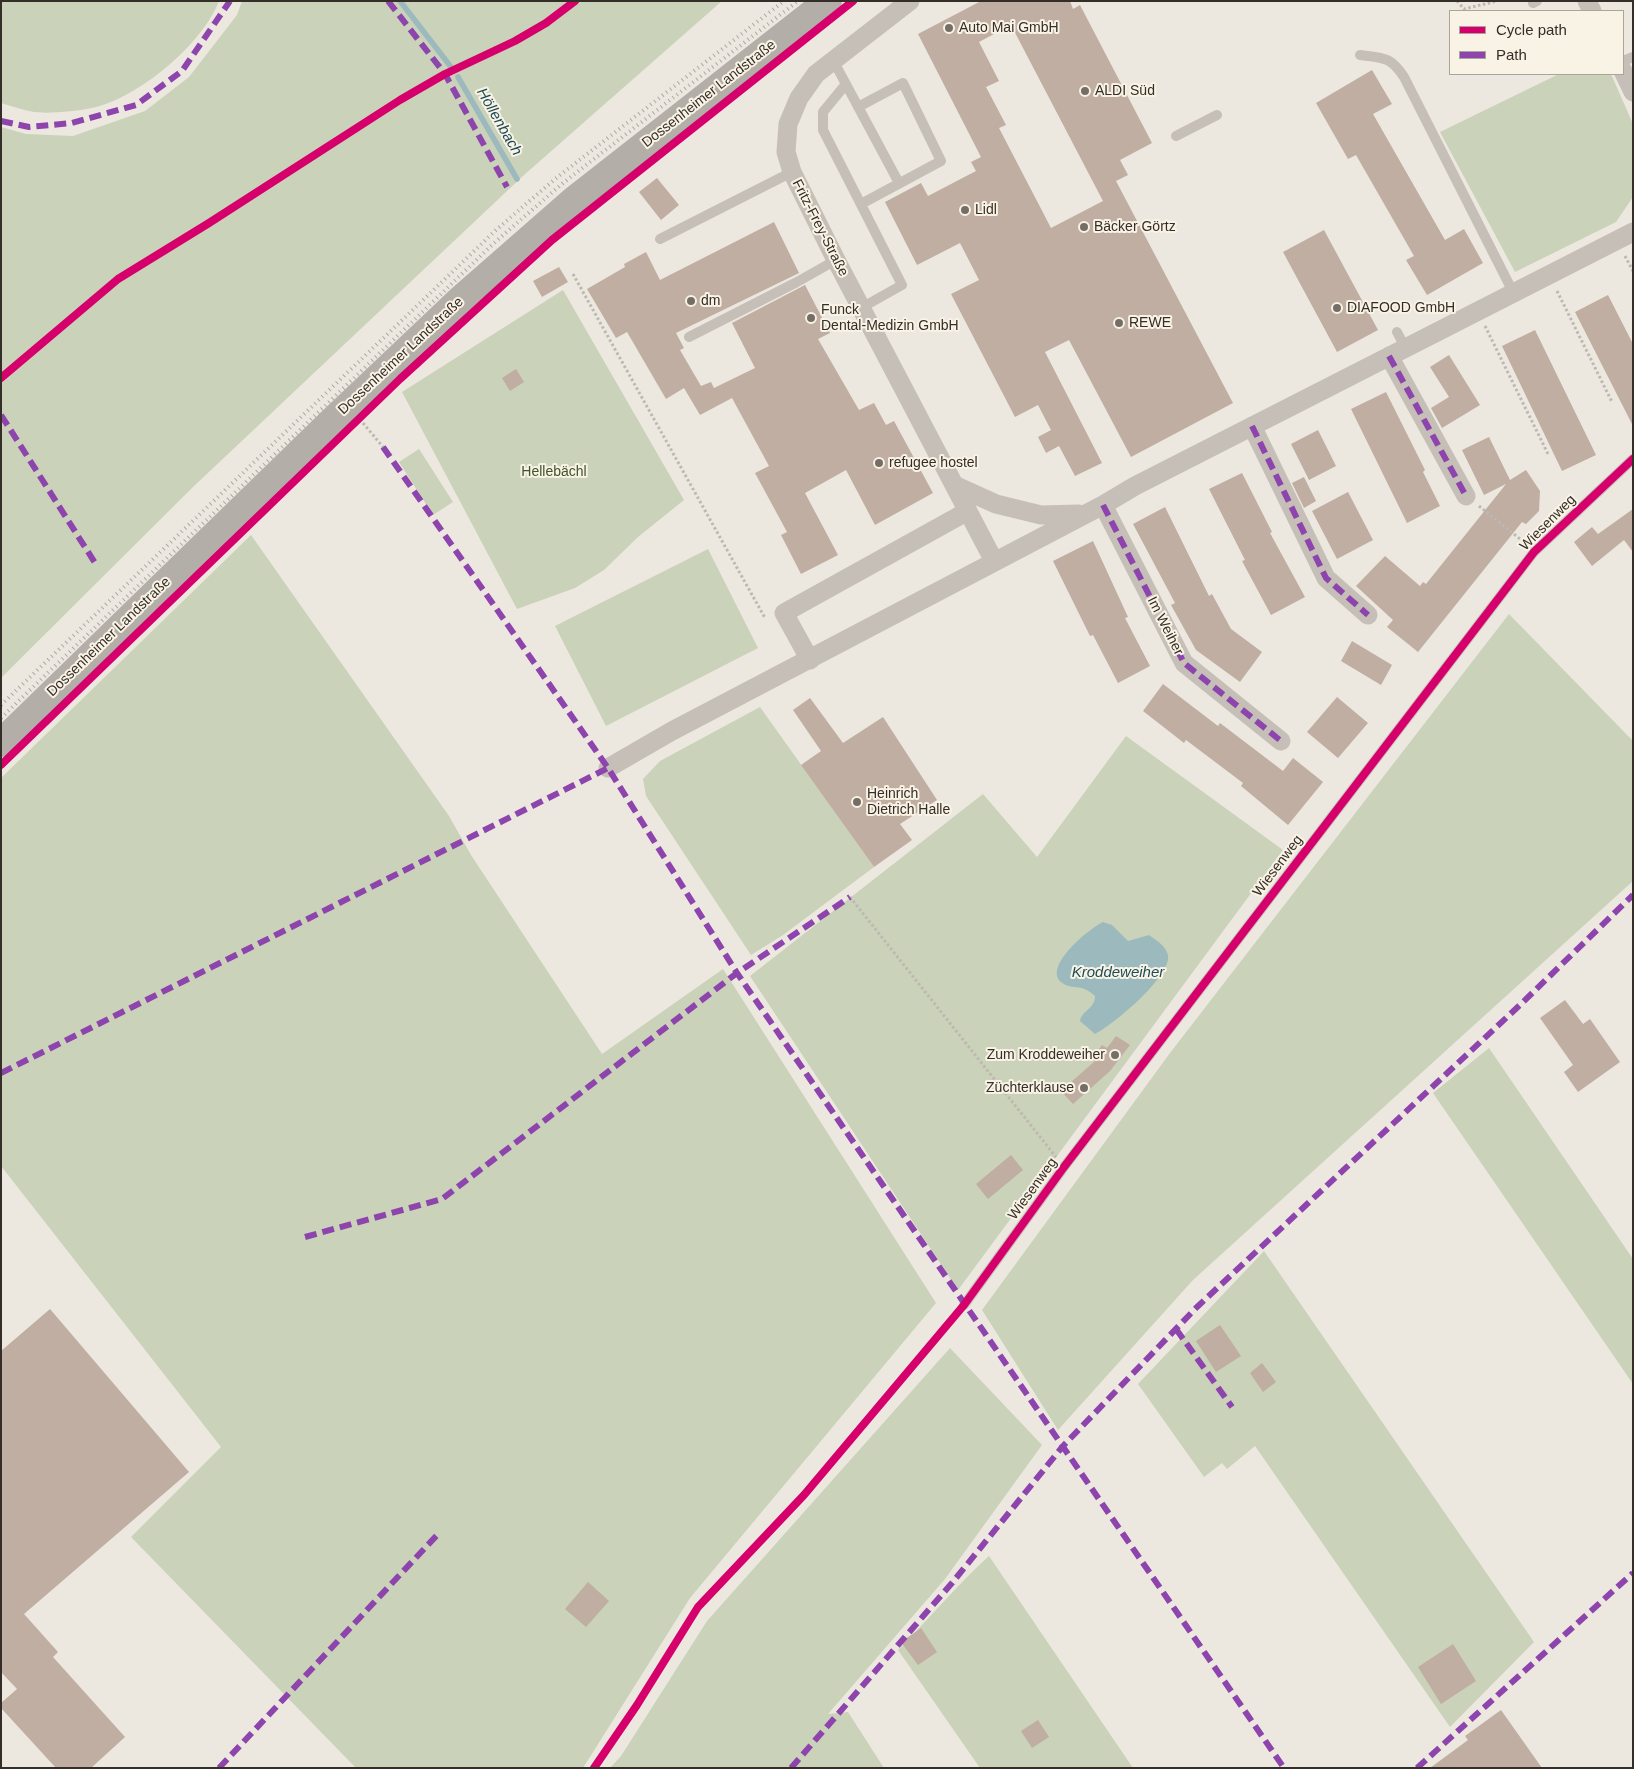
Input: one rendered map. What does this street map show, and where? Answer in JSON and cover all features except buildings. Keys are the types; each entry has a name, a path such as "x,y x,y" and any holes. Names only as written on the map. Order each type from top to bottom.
{"main road":[{"name":"Dossenheimer Landstraße","path":"1,743 324,428 462,298 574,200 828,1"}],"street":[{"name":"Fritz-Frey-Straße","path":"910,1 816,74 799,98 788,124 786,152 792,172 836,260 994,561"},
{"path":"1624,73 1633,92"},
{"path":"608,768 672,731 1252,426 1397,345 1477,311 1633,232"},
{"path":"1397,345 1466,496"},
{"path":"1252,426 1326,578 1368,614"},
{"path":"954,485 996,504 1041,515 1085,514"},
{"name":"Im Weiher","path":"1103,505 1184,663 1281,741"},
{"path":"810,660 784,613 968,511"}],"lane":[{"path":"1360,55 1389,59 1404,77 1513,292"},
{"path":"833,60 899,183"},
{"path":"846,84 823,112 824,130 902,286 861,308"},
{"path":"858,107 904,84 941,161 861,204"},
{"path":"1176,136 1217,115"},
{"path":"660,240 792,172"},
{"path":"689,337 836,260"},
{"name":"Wiesenweg","path":"964,1305 1064,1167 1534,552 1633,459"}],"path":[{"path":"1457,1 1464,8 1498,1"},
{"path":"573,274 768,623"},
{"path":"1548,275 1612,402"},
{"path":"1477,311 1549,456"},
{"path":"359,418 383,447"},
{"path":"1466,496 1534,552"},
{"path":"850,897 1064,1167"}],"green space":[{"path":"1,1 219,1 211,18 184,51 148,82 129,94 110,103 92,108 40,113 1,103"},
{"path":"242,1 722,1 524,175 193,487 1,678 1,127 26,134 73,136 145,111 189,77 237,15"},
{"path":"1557,75 1611,75 1633,124 1633,197 1616,222 1515,272 1440,132"},
{"name":"Hellebächl","path":"563,290 684,500 638,537 604,570 575,588 517,609 402,392"},
{"path":"419,449 453,502 433,515 399,462"},
{"path":"251,535 449,816 471,855 602,1054 723,969 936,1303 690,1598 583,1768 356,1768 131,1537 221,1447 1,1166 1,778"},
{"path":"708,549 758,648 606,726 555,626"},
{"path":"1509,614 1633,741 1633,881 1193,1280 1058,1430 982,1310 1170,1053"},
{"path":"760,707 874,867 783,935 751,955 646,796 643,779 660,761"},
{"path":"1126,736 1283,850 958,1290 750,976 983,794 1037,857"},
{"path":"1489,1048 1633,1259 1633,1384 1433,1093"},
{"path":"1264,1251 1534,1642 1450,1727 1255,1446 1227,1469 1222,1463 1204,1477 1138,1384"},
{"path":"950,1348 1042,1445 945,1579 828,1714 848,1712 884,1768 610,1768 621,1756 707,1621"},
{"path":"989,1556 1133,1768 980,1768 898,1650"}],"water":[{"name":"Kroddeweiher","path":"1103,922 1112,925 1128,941 1149,935 1163,946 1168,955 1167,964 1161,975 1140,999 1115,1021 1095,1034 1080,1021 1083,1014 1093,1004 1095,996 1085,989 1065,985 1057,975 1058,967 1070,948"}],"waterway":[{"name":"Höllenbach","path":"400,1 451,67"},
{"name":"Höllenbach","path":"458,77 517,179"}],"railway":[{"path":"1,705 496,230 555,179 784,1"},
{"path":"1,718 493,244 563,183 798,1"}],"marked path":[{"path":"1,121 29,127 72,123 136,105 182,71 230,1"},
{"path":"388,1 445,74 507,187"},
{"path":"1389,356 1466,496"},
{"path":"1,415 97,566"},
{"path":"1252,426 1326,578 1368,615"},
{"path":"383,447 608,768 737,973 1284,1768"},
{"path":"1103,505 1184,663 1281,741"},
{"path":"1,1073 608,768"},
{"path":"791,1768 952,1583 1063,1446 1197,1307 1521,1004 1633,895"},
{"path":"305,1237 442,1199 737,973 850,897"},
{"path":"1176,1329 1232,1407"},
{"path":"219,1768 439,1533"},
{"path":"1417,1768 1633,1573"}],"cycle path":[{"path":"1,378 118,279 400,100 445,74 515,41 546,23 575,1"},
{"path":"1,765 400,379 552,240 853,1"},
{"path":"594,1768 637,1705 698,1607 804,1495 964,1305 1064,1167 1534,552 1633,459"}],"place":[{"name":"Auto Mai GmbH","path":"949,28"},
{"name":"ALDI Süd","path":"1085,91"},
{"name":"Lidl","path":"965,210"},
{"name":"Bäcker Görtz","path":"1084,227"},
{"name":"dm","path":"691,301"},
{"name":"DIAFOOD GmbH","path":"1337,308"},
{"name":"Funck Dental-Medizin GmbH","path":"811,318"},
{"name":"REWE","path":"1119,323"},
{"name":"refugee hostel","path":"879,463"},
{"name":"Heinrich Dietrich Halle","path":"857,802"},
{"name":"Zum Kroddeweiher","path":"1115,1055"},
{"name":"Züchterklause","path":"1084,1088"}]}
